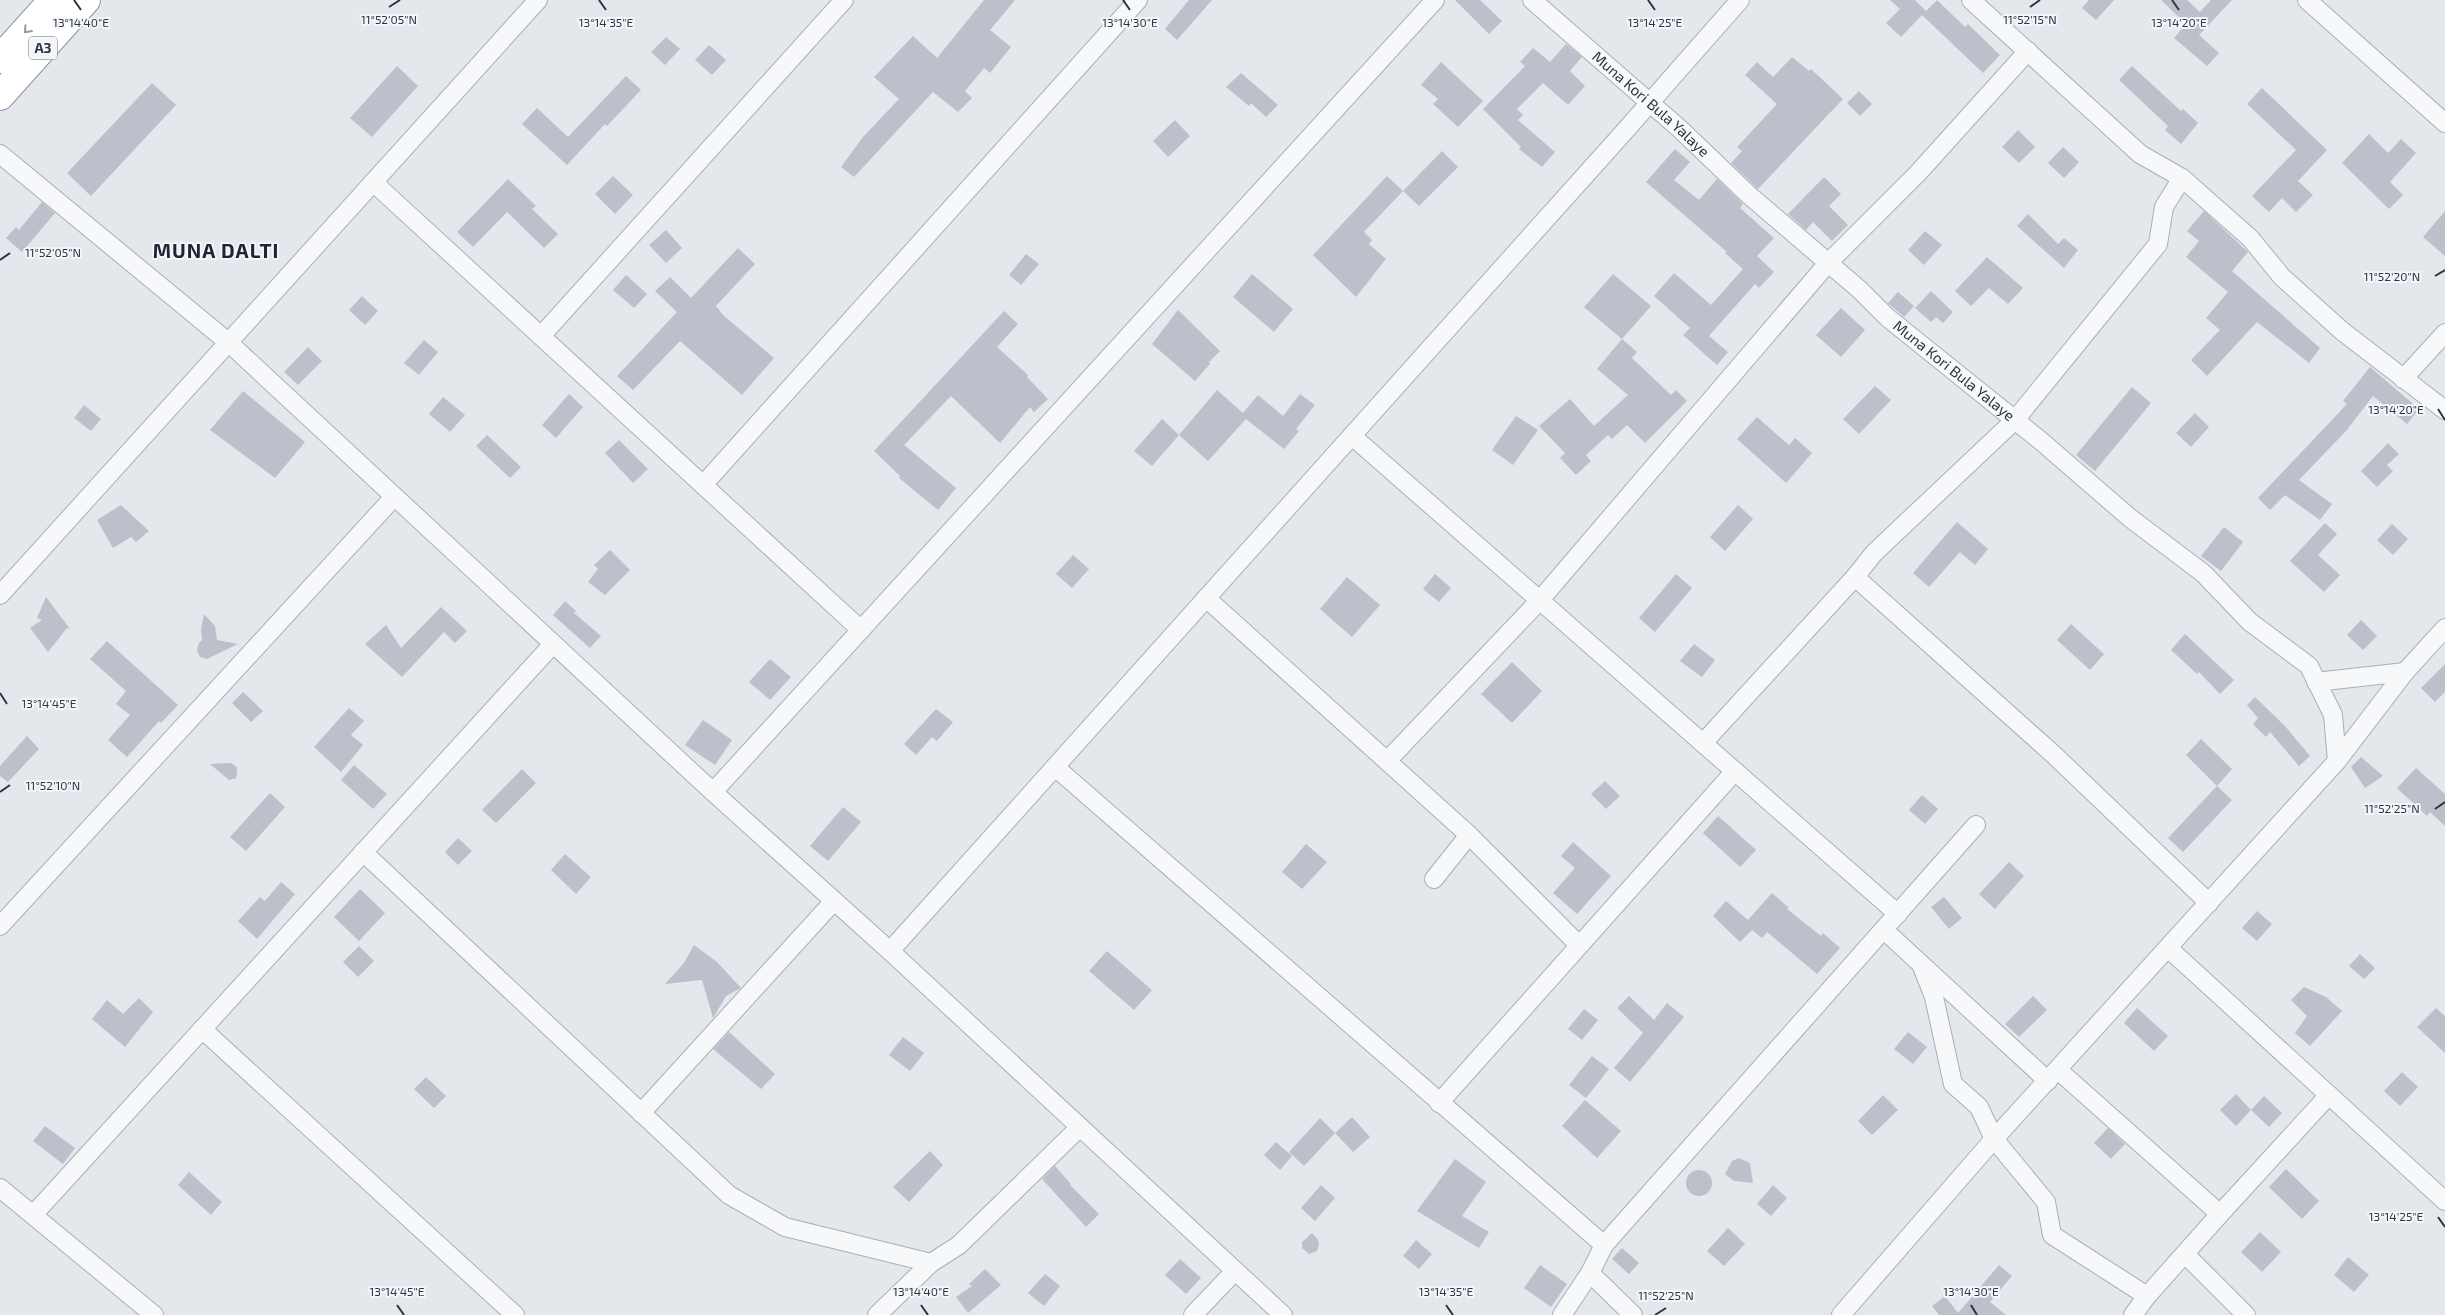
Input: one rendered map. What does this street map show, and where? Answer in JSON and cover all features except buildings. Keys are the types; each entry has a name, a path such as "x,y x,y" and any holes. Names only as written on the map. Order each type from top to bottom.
{"highway":[{"name":"A3","path":"0,59 53,0"},
{"name":"A3","path":"0,96 86,0"}],"street":[{"path":"0,595 538,0"},
{"path":"540,336 844,0"},
{"path":"703,485 1138,0"},
{"path":"713,792 1435,0"},
{"name":"Muna Kori Bula Yalaye","path":"1532,0 1650,103 1750,196 1920,344 2015,420 2130,518 2203,572 2250,622 2308,666 2333,715 2337,761"},
{"path":"890,951 1650,103 1740,0"},
{"path":"1971,0 2140,154 2182,178 2250,238 2282,277 2342,331 2445,410"},
{"path":"2307,0 2445,123"},
{"path":"1387,761 1540,600 1828,263 1918,173 2028,51"},
{"path":"0,154 228,342 713,792 890,951 1283,1315"},
{"path":"1703,743 1855,577 1874,553 2015,420 2158,244 2164,207 2182,178"},
{"path":"373,182 861,630"},
{"path":"2403,378 2445,333"},
{"path":"1352,436 1898,914"},
{"path":"0,926 394,497"},
{"path":"1855,577 2053,754 2209,903"},
{"path":"1206,598 1469,835 1579,946"},
{"path":"1842,1315 1994,1139 2337,761 2405,672 2445,628"},
{"path":"33,1215 553,644"},
{"path":"2316,682 2405,672"},
{"path":"1055,767 1604,1245"},
{"path":"1439,1103 1735,771"},
{"path":"1562,1315 1590,1274 1604,1245 1976,826"},
{"path":"1434,879 1469,835"},
{"path":"364,852 729,1195 785,1227 931,1263"},
{"path":"641,1113 834,901"},
{"path":"1884,930 1921,964 2220,1214"},
{"path":"2168,948 2445,1201"},
{"path":"1921,964 1934,997 1953,1084 1979,1107 1994,1139 2046,1202 2052,1235 2147,1296"},
{"path":"202,1029 514,1315"},
{"path":"2132,1315 2220,1214 2329,1095"},
{"path":"877,1315 931,1263 959,1245 1080,1127"},
{"path":"0,1188 154,1315"},
{"path":"2185,1254 2246,1315"},
{"path":"1193,1315 1235,1270"},
{"path":"1590,1274 1633,1315"}],"district":[{"name":"MUNA DALTI","path":"216,251"}]}
